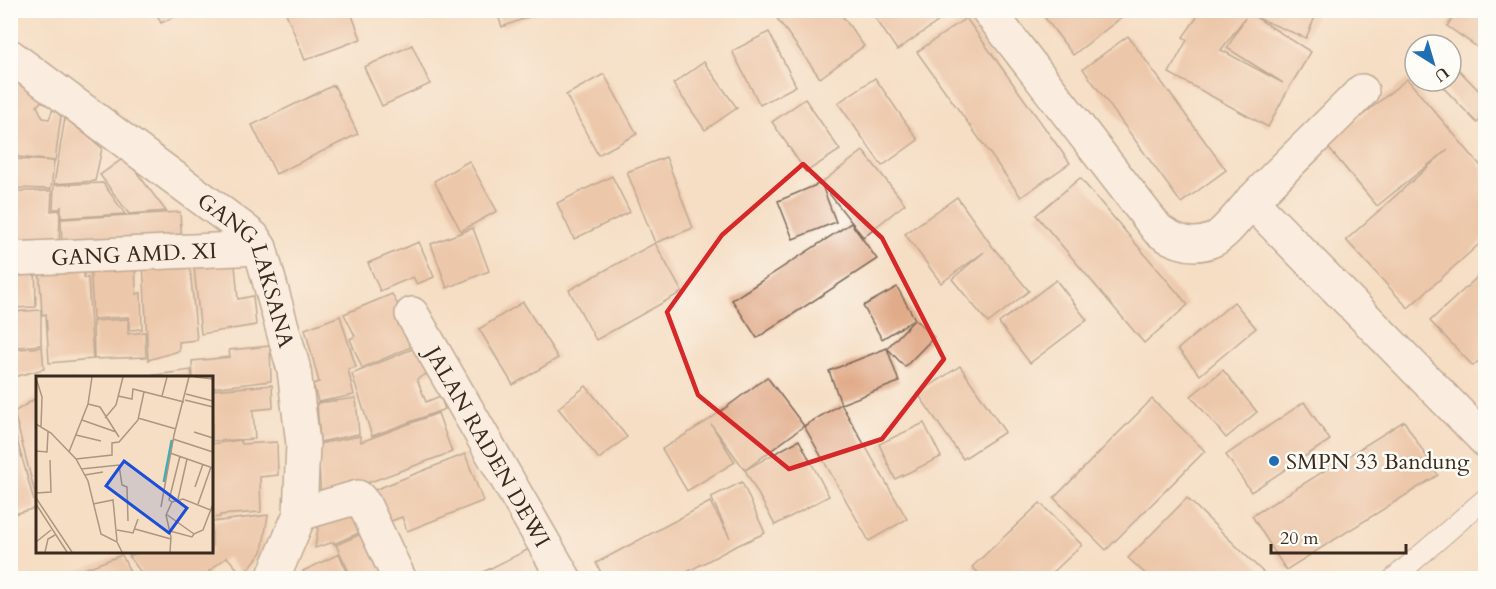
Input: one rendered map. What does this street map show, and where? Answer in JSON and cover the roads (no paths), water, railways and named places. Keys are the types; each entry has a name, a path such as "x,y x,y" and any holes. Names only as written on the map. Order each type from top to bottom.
{"street":[{"path":"988,10 1158,230 1171,239 1185,244 1200,244 1216,239 1362,91"},
{"name":"GANG LAKSANA","path":"10,56 248,233 260,249 294,370 303,444 300,514 273,579"},
{"path":"1251,201 1485,441"},
{"name":"GANG AMD. XI","path":"10,259 260,249"},
{"name":"JALAN RADEN DEWI","path":"412,314 564,579"},
{"path":"300,514 358,497 364,504 399,579"}],"lane":[{"path":"1394,579 1485,498"}],"place":[{"name":"SMPN 33 Bandung","path":"1274,461"}]}
